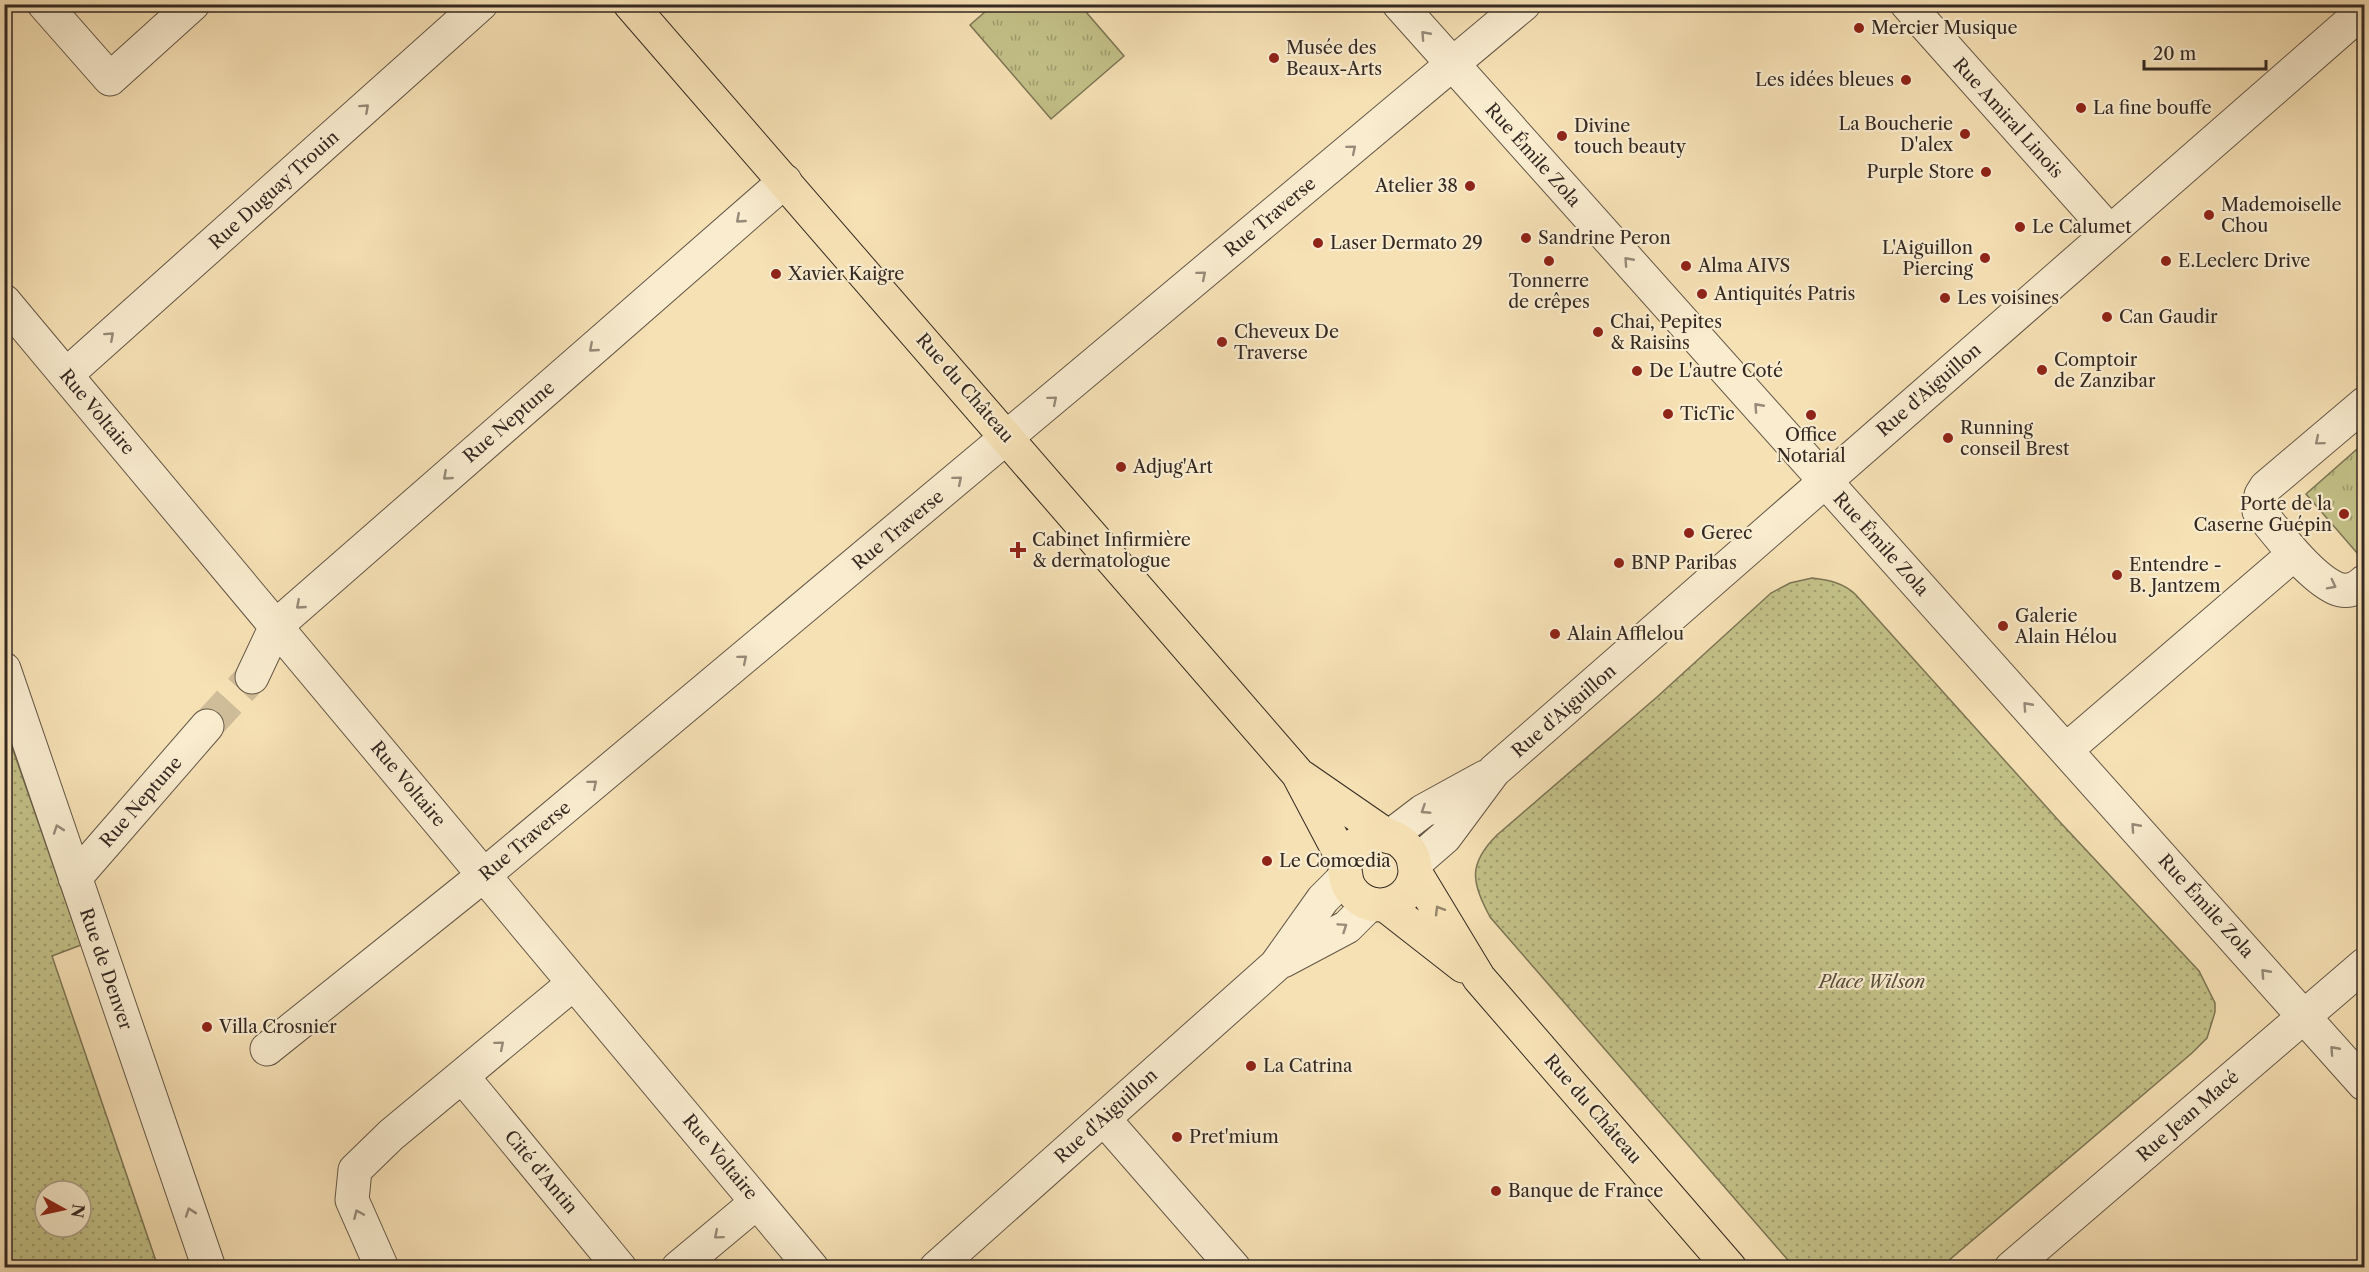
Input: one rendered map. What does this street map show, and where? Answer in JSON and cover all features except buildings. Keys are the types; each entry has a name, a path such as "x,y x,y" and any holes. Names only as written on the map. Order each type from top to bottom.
{"main road":[{"name":"Rue du Château","path":"630,4 1298,774 1346,870"},
{"name":"Rue du Château","path":"1298,774 1388,836"},
{"path":"1372,836 1388,836 1399,840 1409,851 1414,868 1414,878 1408,891 1398,900 1378,905 1358,898 1349,888 1346,870 1350,851 1359,842 1372,836"},
{"name":"Rue du Château","path":"1414,868 1479,978 1730,1268"},
{"name":"Rue du Château","path":"1378,905 1479,978"}],"street":[{"path":"44,4 110,79 193,4"},
{"name":"Rue Duguay Trouin","path":"66,375 482,4"},
{"name":"Rue Émile Zola","path":"1398,4 2364,1084"},
{"name":"Rue Traverse","path":"267,1049 484,875 1524,4"},
{"name":"Rue Amiral Linois","path":"1907,4 2110,232"},
{"name":"Rue d'Aiguillon","path":"1388,836 1423,811 1494,771 2364,10"},
{"name":"Rue Neptune","path":"252,677 276,626 784,181"},
{"name":"Rue Voltaire","path":"4,301 812,1268"},
{"path":"2364,404 2274,479 2261,495 2259,511 2294,554 2336,588 2357,589 2364,582"},
{"path":"2066,750 2294,554"},
{"name":"Rue de Denver","path":"4,669 209,1268"},
{"name":"Rue Neptune","path":"75,878 207,726"},
{"name":"Rue d'Aiguillon","path":"1414,868 1446,837 1494,771"},
{"name":"Rue d'Aiguillon","path":"936,1268 1276,965 1346,870"},
{"name":"Rue d'Aiguillon","path":"1276,965 1347,927 1378,905"},
{"name":"Rue Jean Macé","path":"2011,1268 2364,965"},
{"path":"382,1268 352,1200 355,1170 391,1135 574,983"},
{"name":"Cité d'Antin","path":"462,1076 620,1268"},
{"path":"1104,1119 1234,1268"},
{"path":"678,1268 757,1202"}],"green space":[{"path":"994,4 1080,5 1124,56 1051,119 970,25"},
{"path":"2364,443 2364,546 2357,553 2306,494"},
{"name":"Place Wilson","path":"1812,578 1836,583 1856,595 2059,821 2199,971 2215,1003 2215,1012 2207,1038 2192,1053 1941,1267 1794,1267 1490,917 1476,884 1477,865 1487,846 1497,835 1657,697 1771,593 1790,583"},
{"path":"4,724 81,945 52,956 158,1267 5,1267"}],"tunnel":[{"path":"207,726 252,677"}],"place":[{"name":"Mercier Musique","path":"1859,28"},
{"name":"Musée des Beaux-Arts","path":"1274,58"},
{"name":"Les idées bleues","path":"1906,80"},
{"name":"La fine bouffe","path":"2081,108"},
{"name":"La Boucherie D'alex","path":"1965,134"},
{"name":"Divine touch beauty","path":"1562,136"},
{"name":"Purple Store","path":"1986,172"},
{"name":"Atelier 38","path":"1470,186"},
{"name":"Mademoiselle Chou","path":"2209,215"},
{"name":"Le Calumet","path":"2020,227"},
{"name":"Sandrine Peron","path":"1526,238"},
{"name":"Laser Dermato 29","path":"1318,243"},
{"name":"L'Aiguillon Piercing","path":"1985,258"},
{"name":"Tonnerre de crêpes","path":"1549,261"},
{"name":"E.Leclerc Drive","path":"2166,261"},
{"name":"Alma AIVS","path":"1686,266"},
{"name":"Xavier Kaigre","path":"776,274"},
{"name":"Antiquités Patris","path":"1702,294"},
{"name":"Les voisines","path":"1945,298"},
{"name":"Can Gaudir","path":"2107,317"},
{"name":"Chai, Pepites & Raisins","path":"1598,332"},
{"name":"Cheveux De Traverse","path":"1222,342"},
{"name":"Comptoir de Zanzibar","path":"2042,370"},
{"name":"De L'autre Coté","path":"1637,371"},
{"name":"TicTic","path":"1668,414"},
{"name":"Office Notarial","path":"1811,415"},
{"name":"Running conseil Brest","path":"1948,438"},
{"name":"Adjug'Art","path":"1121,467"},
{"name":"Porte de la Caserne Guépin","path":"2344,514"},
{"name":"Gerec","path":"1689,533"},
{"name":"Cabinet Infirmière & dermatologue","path":"1018,550"},
{"name":"BNP Paribas","path":"1619,563"},
{"name":"Entendre - B. Jantzem","path":"2117,575"},
{"name":"Galerie Alain Hélou","path":"2003,626"},
{"name":"Alain Afflelou","path":"1555,634"},
{"name":"Le Comœdia","path":"1267,861"},
{"name":"Villa Crosnier","path":"207,1027"},
{"name":"La Catrina","path":"1251,1066"},
{"name":"Pret'mium","path":"1177,1137"},
{"name":"Banque de France","path":"1496,1191"}]}
